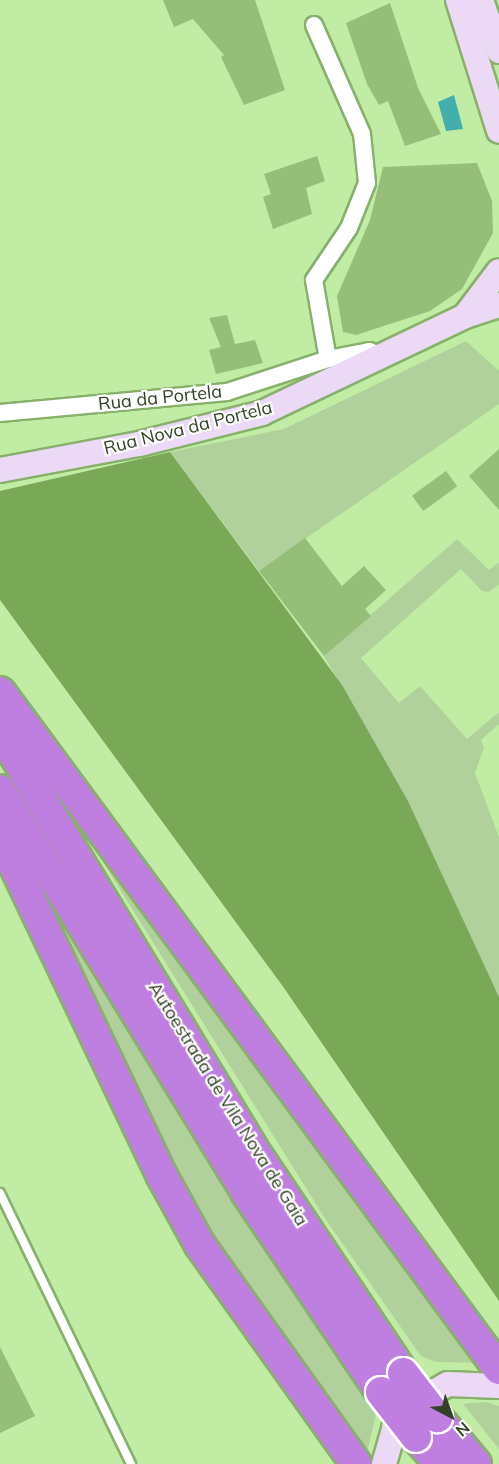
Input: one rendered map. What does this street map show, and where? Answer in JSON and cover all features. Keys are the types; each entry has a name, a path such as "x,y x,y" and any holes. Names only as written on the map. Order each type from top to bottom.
{"highway":[{"path":"0,692 499,1369"},
{"name":"Autoestrada de Vila Nova de Gaia","path":"0,731 259,1158 392,1383"},
{"name":"Autoestrada de Vila Nova de Gaia","path":"0,790 246,1192 427,1427 476,1464"},
{"path":"0,835 162,1176 200,1245 356,1464"},
{"name":"Autoestrada de Vila Nova de Gaia","path":"427,1427 440,1464"}],"main road":[{"path":"458,0 499,131"},
{"path":"481,0 499,51"},
{"name":"Rua Nova da Portela","path":"465,316 499,271"},
{"name":"Rua Nova da Portela","path":"0,470 139,444 262,413 385,357 465,316 499,305"},
{"path":"384,1464 393,1428 427,1396 448,1384 499,1386"}],"street":[{"path":"314,25 362,134 367,183 349,228 314,280 328,359"},
{"name":"Rua da Portela","path":"0,413 227,392 328,359 369,351 385,357"}],"lane":[{"path":"0,1193 132,1464"}],"green space":[{"path":"466,341 499,371 499,404 259,571 170,452 284,429"},
{"path":"170,452 342,685 408,801 499,997 499,1301 284,988 0,600 0,491"},
{"path":"457,539 489,570 499,562 499,584 489,592 482,591 461,569 361,658 399,703 420,686 467,739 499,712 499,724 481,740 484,747 475,773 499,837 499,997 408,801 324,656"},
{"path":"55,785 486,1363 436,1362 421,1356 326,1220"},
{"path":"0,818 373,1400 370,1404 376,1415 367,1452 362,1454 254,1308 183,1187"},
{"path":"486,1402 499,1406 499,1449 463,1404"}],"water":[{"path":"454,95 463,129 446,131 438,102"}],"building":[{"path":"163,0 255,0 285,90 244,105 221,57 224,55 193,19 174,27"},
{"path":"390,3 418,88 441,134 405,146 388,101 379,105 367,84 346,23"},
{"path":"317,156 325,181 306,188 312,214 273,229 263,197 271,194 264,174"},
{"path":"477,163 492,201 493,233 462,289 430,311 356,335 343,332 337,296 370,220 383,167"},
{"path":"227,315 235,344 255,340 263,363 216,374 209,350 221,347 209,318"},
{"path":"499,449 499,510 469,476"},
{"path":"446,471 457,486 423,511 412,496"},
{"path":"305,538 342,586 364,566 386,590 365,609 371,616 324,656 259,571"},
{"path":"0,1347 35,1416 0,1433"}]}
